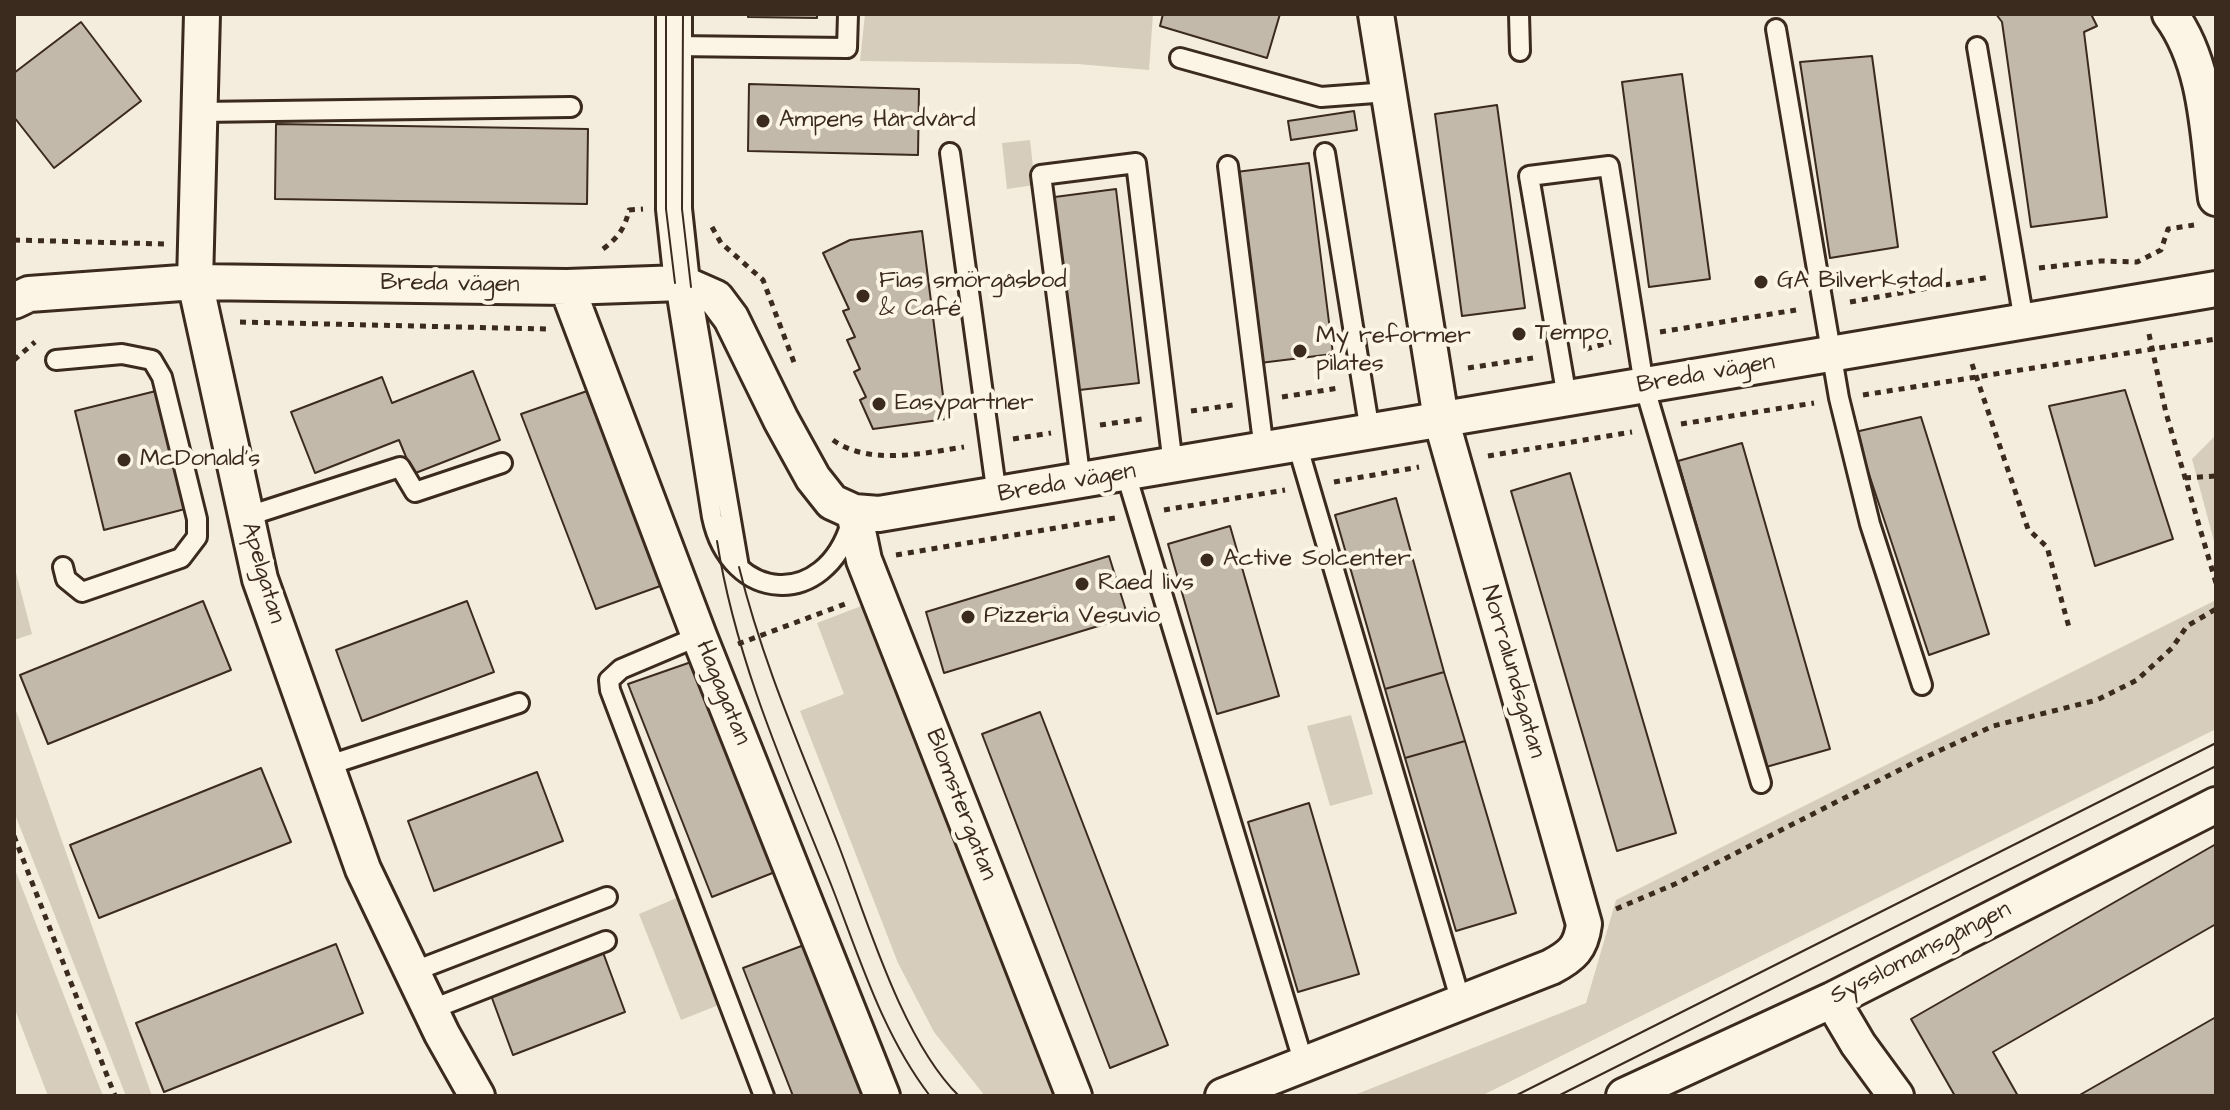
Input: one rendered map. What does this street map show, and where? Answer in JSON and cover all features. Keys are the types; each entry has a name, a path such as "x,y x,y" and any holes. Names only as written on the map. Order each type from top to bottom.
{"street":[{"name":"Apelgatan","path":"202,14 195,282 260,579 363,869 430,1010 477,1096"},
{"name":"Norralundsgatan","path":"1376,14 1441,419 1584,924"},
{"path":"2170,14 2190,50 2210,110 2216,198"},
{"path":"674,30 674,209 682,284 716,298 813,478 832,502 854,512"},
{"name":"Breda vägen","path":"19,294 195,282 567,287 682,284"},
{"name":"Hagagatan","path":"567,287 703,646 882,1096"},
{"name":"Breda vägen","path":"854,512 911,510 997,496 2216,289"},
{"name":"Blomstergatan","path":"854,512 864,560 876,592 1074,1096"},
{"name":"Sysslomansgången","path":"1624,1096 1832,1000 2216,805"},
{"path":"1223,1096 1572,956 1582,940 1584,924"},
{"path":"1832,1000 1858,1044 1896,1096"}],"lane":[{"path":"674,30 847,48 848,14"},
{"path":"1519,14 1520,51"},
{"path":"1776,29 1839,398 1870,524 1922,685"},
{"path":"1977,47 2024,321"},
{"path":"1180,58 1321,97 1388,92"},
{"path":"200,112 571,107"},
{"path":"950,153 997,496"},
{"path":"1325,153 1370,432"},
{"path":"1081,482 1041,175 1136,163 1173,465"},
{"path":"1228,166 1264,450"},
{"path":"1567,398 1529,176 1609,166 1644,385 1761,783"},
{"path":"682,284 739,567 761,582 781,587 797,585 816,576 844,546 854,512"},
{"path":"56,360 122,354 152,360 162,377 197,519 197,537 181,558 107,585 82,592 66,579 63,567"},
{"path":"1297,444 1461,1002"},
{"path":"245,517 400,467 415,492 502,463"},
{"path":"1126,474 1304,1064"},
{"path":"703,646 621,669 609,680 610,690 764,1096"},
{"path":"326,766 519,703"},
{"path":"412,972 607,897"},
{"path":"430,1010 606,941"}],"path":[{"path":"2143,301 2151,348 2216,583"},
{"path":"203,323 322,322 582,331"},
{"path":"1967,331 1974,376 2028,529 2047,547 2070,631"},
{"path":"14,360 45,333"},
{"path":"864,560 1839,398 2216,339"},
{"path":"2185,478 2216,476"},
{"path":"703,646 876,592"},
{"path":"1584,924 1689,877 1921,759 1993,726 2097,700 2137,680 2172,648 2187,626 2216,609"},
{"path":"14,836 115,1096"}],"shaded area":[{"path":"865,14 1153,14 1149,70 1077,64 860,61"},
{"path":"1030,140 1035,185 1007,189 1002,143"},
{"path":"2216,435 2216,549 2192,459"},
{"path":"14,565 32,634 14,640"},
{"path":"2216,600 2216,729 1481,1096 1352,1096 1586,1003 1616,900"},
{"path":"864,605 1059,1096 985,1096 934,1032 898,963 800,711 844,694 817,623"},
{"path":"14,705 152,1096 126,1096 14,812"},
{"path":"1351,715 1373,794 1330,806 1307,726"},
{"path":"14,867 103,1096 48,1096 14,1007"},
{"path":"679,897 721,1004 681,1020 639,914"}],"building":[{"path":"748,14 817,14 817,18 748,17"},
{"path":"1163,14 1280,14 1267,58 1160,26"},
{"path":"1996,14 2091,14 2097,26 2084,32 2107,217 2031,227 2002,22"},
{"path":"81,22 141,101 54,168 14,117 14,73"},
{"path":"1872,56 1898,247 1830,258 1800,62"},
{"path":"1682,74 1710,279 1649,287 1622,82"},
{"path":"749,84 919,89 918,155 748,151"},
{"path":"1497,105 1525,308 1462,316 1435,114"},
{"path":"1354,111 1357,130 1291,140 1288,121"},
{"path":"276,124 588,129 587,204 275,199"},
{"path":"1309,163 1333,354 1260,363 1236,172"},
{"path":"1116,189 1139,383 1071,391 1047,198"},
{"path":"922,231 946,419 873,429 860,400 866,397 854,372 860,369 847,340 855,337 843,311 849,309 823,253 850,240"},
{"path":"473,371 500,440 413,474 399,440 315,473 291,412 382,377 392,403"},
{"path":"590,390 666,584 596,609 521,414"},
{"path":"2125,390 2173,539 2095,566 2049,406"},
{"path":"156,391 185,509 104,530 75,411"},
{"path":"1921,417 1989,634 1929,655 1855,432"},
{"path":"1742,443 1830,749 1766,767 1678,461"},
{"path":"1570,473 1676,833 1617,851 1511,491"},
{"path":"1396,498 1444,672 1385,689 1335,515"},
{"path":"1230,526 1279,696 1217,714 1168,544"},
{"path":"1109,556 1128,617 944,673 926,612"},
{"path":"203,601 231,670 48,744 20,675"},
{"path":"467,601 494,672 362,721 336,650"},
{"path":"694,661 780,870 712,897 628,684"},
{"path":"1444,672 1465,741 1405,758 1385,689"},
{"path":"1040,712 1168,1045 1110,1068 982,734"},
{"path":"1465,741 1516,913 1456,931 1405,758"},
{"path":"261,768 291,842 99,918 70,845"},
{"path":"537,772 563,841 434,891 408,821"},
{"path":"1309,803 1359,974 1298,992 1248,822"},
{"path":"2216,844 2216,924 1993,1052 2018,1096 1955,1096 1911,1019"},
{"path":"336,944 363,1013 164,1092 136,1023"},
{"path":"804,945 866,1096 793,1096 743,968"},
{"path":"601,947 625,1012 513,1055 489,990"},
{"path":"2216,1017 2216,1096 2078,1096"}],"tram line":[{"path":"666,14 666,209 675,283"},
{"path":"683,14 682,209 691,287"},
{"path":"717,541 737,630 781,760 874,996 899,1048 930,1096"},
{"path":"739,567 772,675 889,980 921,1045 959,1096"},
{"path":"1515,1096 2216,743"},
{"path":"1558,1096 2216,766"}],"place":[{"name":"Ampens Hårdvård","path":"763,121"},
{"name":"GA Bilverkstad","path":"1761,282"},
{"name":"Fias smörgåsbod & Café","path":"863,296"},
{"name":"Tempo","path":"1519,334"},
{"name":"My reformer pilates","path":"1300,351"},
{"name":"Easypartner","path":"879,404"},
{"name":"McDonald's","path":"124,460"},
{"name":"Active Solcenter","path":"1207,560"},
{"name":"Raed livs","path":"1082,584"},
{"name":"Pizzeria Vesuvio","path":"968,617"}]}
